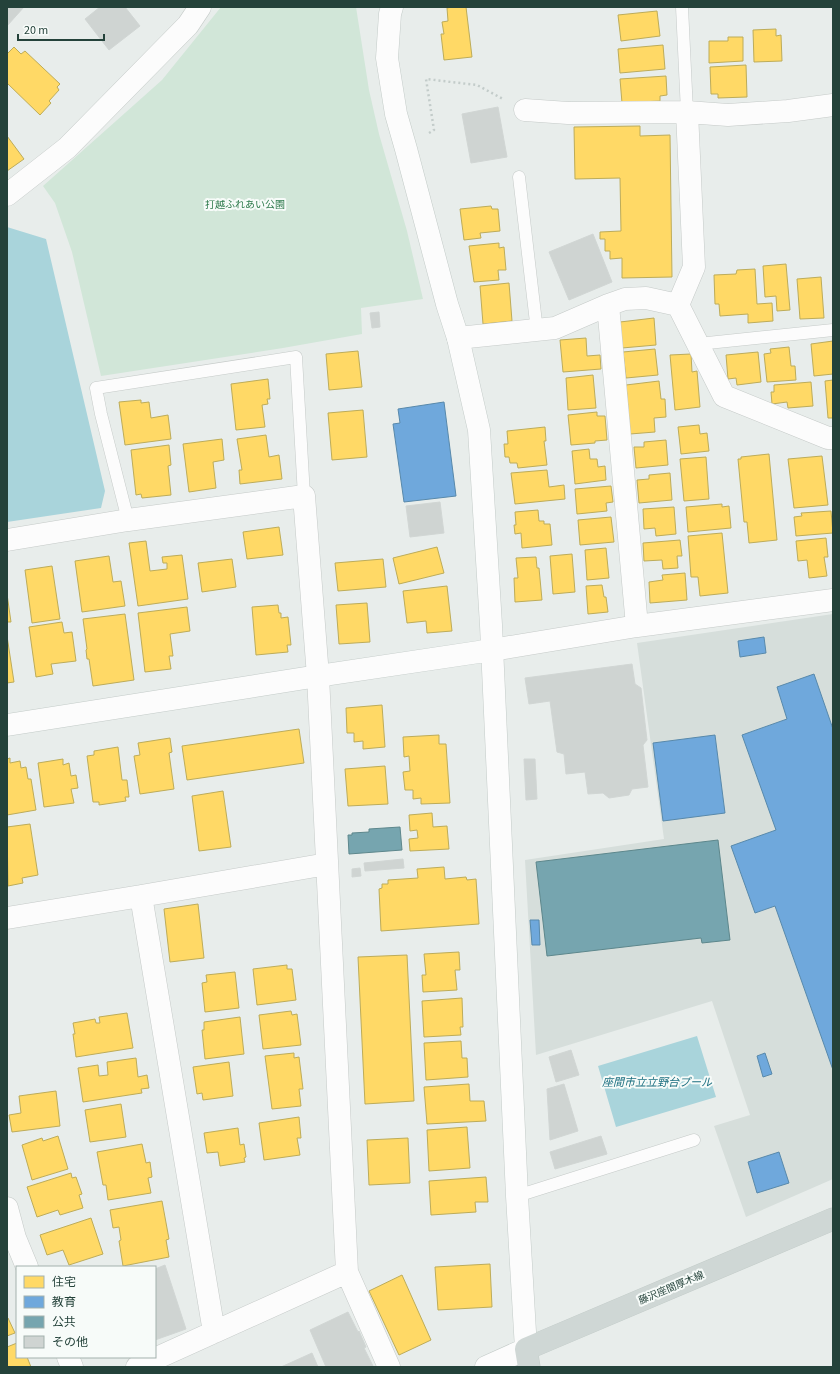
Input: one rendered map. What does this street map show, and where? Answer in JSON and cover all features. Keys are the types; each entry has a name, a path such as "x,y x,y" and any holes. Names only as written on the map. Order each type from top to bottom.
{"main road":[{"name":"藤沢座間厚木線","path":"528,1358 833,1219"}],"street":[{"path":"7,195 67,148 188,25 200,7"},
{"path":"392,7 390,14 387,58 396,114 447,304 458,338 479,430 492,650 517,1196 528,1358 486,1367"},
{"path":"524,110 568,114 688,112 728,115 788,111 833,105"},
{"path":"678,306 694,267 688,112"},
{"path":"458,338 555,328 608,305 625,300 646,298 678,306 724,396 828,438 833,438"},
{"path":"608,305 637,626"},
{"path":"7,540 128,520 304,496 318,676 347,1272 389,1367"},
{"path":"7,725 637,626 833,600"},
{"path":"7,918 327,864"},
{"path":"141,896 214,1332"},
{"path":"7,1208 11,1240 26,1266"},
{"path":"137,1367 347,1272"}],"lane":[{"path":"682,7 688,112"},
{"path":"519,177 537,331"},
{"path":"698,344 833,330"},
{"path":"128,520 101,414 96,388 296,357 304,496"},
{"path":"517,1196 694,1140"}],"path":[{"path":"434,130 426,79 477,86 524,110"}],"shaded area":[{"path":"833,614 833,1179 746,1217 714,1126 750,1115 712,1001 536,1055 525,860 664,839 637,643"}],"green space":[{"name":"打越ふれあい公園","path":"221,7 356,7 369,90 379,134 407,231 423,299 361,308 362,334 283,348 101,376 72,252 55,203 43,186 162,80"}],"water":[{"path":"7,227 46,239 105,491 101,508 7,522"},
{"name":"座間市立立野台プール","path":"697,1036 716,1097 616,1127 598,1066"}],"building: 住宅":[{"path":"466,7 472,57 444,60 441,34 444,34 442,22 448,21 447,8"},
{"path":"657,11 660,36 621,41 618,15"},
{"path":"776,29 776,36 781,35 782,61 754,62 753,30"},
{"path":"728,37 743,37 743,61 709,63 709,41 728,41"},
{"path":"663,45 665,69 620,73 618,49"},
{"path":"14,47 21,54 25,51 60,84 57,87 59,90 49,101 51,103 40,115 7,83 7,54"},
{"path":"746,65 747,97 718,98 718,94 711,94 710,67"},
{"path":"666,76 667,95 660,96 660,101 622,103 620,79"},
{"path":"640,126 640,136 670,135 672,277 622,278 622,258 610,259 610,251 605,251 605,239 600,239 600,232 621,231 620,178 575,179 574,127"},
{"path":"7,136 24,159 7,171"},
{"path":"491,206 492,209 498,209 500,231 480,233 481,238 464,240 460,209"},
{"path":"499,243 499,248 504,247 506,270 498,270 499,280 474,282 469,246"},
{"path":"786,264 790,310 777,311 776,296 765,297 763,266"},
{"path":"755,269 757,304 772,303 773,321 748,323 748,314 720,316 719,304 715,304 714,275 736,274 737,270"},
{"path":"821,277 824,318 800,319 797,279"},
{"path":"509,283 512,321 483,324 480,286"},
{"path":"654,318 656,345 622,348 620,322"},
{"path":"586,338 587,356 600,355 601,369 563,372 560,340"},
{"path":"833,341 833,374 814,376 811,344"},
{"path":"789,347 791,366 795,366 796,380 767,382 764,354 771,353 770,349"},
{"path":"655,349 658,375 626,378 623,352"},
{"path":"358,351 362,387 329,390 326,354"},
{"path":"758,352 761,382 737,385 736,378 728,379 726,355"},
{"path":"691,354 692,372 697,371 700,407 675,410 670,355"},
{"path":"593,375 596,408 568,410 566,378"},
{"path":"268,379 270,399 267,399 268,404 262,405 265,427 236,430 231,384"},
{"path":"833,380 833,418 828,418 825,381"},
{"path":"659,381 661,399 665,399 666,417 654,418 655,432 630,434 626,385"},
{"path":"811,382 813,406 788,408 787,402 772,404 771,392 774,392 774,385"},
{"path":"141,400 141,403 149,402 151,418 168,415 171,439 125,445 119,402"},
{"path":"363,410 367,457 332,460 328,413"},
{"path":"597,412 597,416 605,416 607,440 595,441 595,443 571,445 568,415"},
{"path":"699,425 700,434 707,433 709,451 681,454 678,427"},
{"path":"545,427 546,441 544,441 547,465 518,468 517,463 510,463 509,457 505,457 504,444 508,444 507,431"},
{"path":"266,435 269,457 279,455 282,479 240,484 239,470 242,470 237,439"},
{"path":"222,439 224,460 213,462 216,488 189,492 183,444"},
{"path":"666,440 668,465 636,468 634,447 644,447 644,442"},
{"path":"169,445 171,465 168,466 171,495 142,498 141,494 136,495 131,450"},
{"path":"589,449 590,459 597,459 598,467 605,466 606,480 575,484 572,451"},
{"path":"769,454 777,540 749,543 747,522 744,522 738,459 741,459 741,457"},
{"path":"822,456 828,505 794,508 788,459"},
{"path":"706,457 709,499 684,501 680,459"},
{"path":"547,470 549,487 564,485 565,499 515,504 511,473"},
{"path":"670,473 672,500 639,503 637,480 649,479 649,475"},
{"path":"611,486 613,502 606,503 607,511 577,514 575,489"},
{"path":"722,504 722,507 729,506 731,528 688,532 686,507"},
{"path":"674,507 676,534 656,536 655,528 644,529 643,509"},
{"path":"538,510 539,521 544,521 544,524 550,524 552,545 522,548 521,533 515,534 515,512"},
{"path":"831,511 833,533 796,536 794,517 802,516 801,513"},
{"path":"611,517 614,542 580,545 578,520"},
{"path":"279,527 283,555 247,559 243,532"},
{"path":"722,533 728,593 700,596 698,577 691,577 688,536"},
{"path":"826,538 828,557 824,557 827,576 809,578 807,560 798,561 796,541"},
{"path":"680,540 682,556 677,556 678,568 663,569 662,560 644,561 643,543"},
{"path":"146,541 150,571 167,569 167,563 163,563 162,557 182,555 188,599 138,606 129,543"},
{"path":"437,547 444,573 399,584 393,558"},
{"path":"606,548 609,578 587,580 585,550"},
{"path":"572,554 575,592 553,594 550,556"},
{"path":"109,556 113,582 121,581 125,606 82,612 75,561"},
{"path":"536,557 537,568 539,568 542,600 515,602 514,578 518,578 516,558"},
{"path":"232,559 236,587 202,592 198,563"},
{"path":"383,559 386,587 338,591 335,563"},
{"path":"52,566 60,619 32,623 25,570"},
{"path":"685,573 687,600 650,603 649,582 663,580 662,575"},
{"path":"602,585 604,597 606,597 608,612 588,614 586,586"},
{"path":"447,586 452,631 427,633 426,621 407,623 403,591"},
{"path":"7,594 11,622 7,622"},
{"path":"367,603 370,642 339,644 336,605"},
{"path":"278,605 281,618 288,617 291,645 287,645 288,652 256,655 252,607"},
{"path":"187,607 190,631 170,634 173,656 169,656 171,669 145,672 138,613"},
{"path":"125,614 134,680 93,686 89,659 87,659 83,619"},
{"path":"62,622 64,633 72,632 76,661 51,664 53,674 36,677 29,627"},
{"path":"7,636 14,682 7,683"},
{"path":"382,705 385,747 363,749 363,741 354,742 354,733 347,733 346,708"},
{"path":"299,729 304,763 187,780 182,746"},
{"path":"439,735 439,744 446,744 450,803 421,804 421,798 413,799 413,790 405,790 403,772 410,771 409,756 404,757 403,737"},
{"path":"170,738 172,752 169,753 174,789 140,794 134,756 140,755 138,743"},
{"path":"118,747 122,780 127,780 129,797 125,797 126,801 99,805 99,802 93,802 87,756 94,755 94,751"},
{"path":"10,758 10,763 20,761 21,768 26,767 28,779 31,779 36,810 7,815 7,759"},
{"path":"63,759 63,765 69,763 71,776 76,775 78,788 71,789 74,803 44,807 38,763"},
{"path":"385,766 388,804 348,806 345,769"},
{"path":"223,791 231,847 199,851 192,796"},
{"path":"432,813 433,827 447,826 449,849 410,851 409,839 418,838 417,830 410,831 409,815"},
{"path":"30,824 38,875 22,878 23,883 8,886 7,827"},
{"path":"444,867 445,879 466,877 467,880 476,879 479,924 381,931 379,889 382,888 382,884 388,884 388,880 418,878 417,869"},
{"path":"198,904 204,958 170,962 164,909"},
{"path":"459,952 460,970 455,970 457,990 423,992 422,975 426,975 424,954"},
{"path":"407,955 414,1101 365,1104 358,957"},
{"path":"287,965 287,969 292,969 296,1000 257,1005 253,969"},
{"path":"235,972 239,1008 205,1012 202,983 207,982 206,975"},
{"path":"462,998 463,1027 460,1027 461,1035 424,1037 422,1001"},
{"path":"291,1011 292,1015 297,1014 301,1045 263,1049 259,1015"},
{"path":"127,1013 133,1048 76,1057 73,1023 95,1019 96,1023 100,1023 99,1017"},
{"path":"240,1017 244,1054 205,1059 202,1030 204,1030 204,1022"},
{"path":"461,1041 462,1058 467,1058 468,1077 426,1080 424,1043"},
{"path":"294,1053 294,1058 299,1057 303,1089 299,1089 301,1106 272,1109 265,1056"},
{"path":"136,1058 138,1077 147,1075 149,1088 141,1089 142,1093 83,1102 78,1068 98,1065 99,1076 108,1075 107,1062"},
{"path":"229,1062 233,1096 203,1100 202,1093 197,1094 193,1067"},
{"path":"469,1084 470,1101 484,1101 486,1121 427,1124 424,1087"},
{"path":"56,1091 60,1126 12,1132 9,1115 21,1113 19,1096"},
{"path":"121,1104 126,1137 90,1142 85,1110"},
{"path":"299,1117 301,1138 297,1138 300,1155 264,1160 259,1123"},
{"path":"467,1127 470,1168 429,1171 427,1130"},
{"path":"238,1128 240,1145 244,1144 246,1157 244,1158 245,1162 220,1166 218,1152 207,1153 204,1133"},
{"path":"58,1136 68,1169 32,1180 22,1145 42,1138 43,1141"},
{"path":"408,1138 410,1183 369,1185 367,1140"},
{"path":"142,1144 146,1163 150,1162 152,1177 148,1178 151,1193 108,1200 106,1185 103,1185 97,1152"},
{"path":"71,1173 72,1178 76,1177 82,1194 79,1195 83,1208 60,1215 58,1210 37,1217 27,1187"},
{"path":"486,1177 488,1202 475,1202 476,1212 431,1215 429,1181"},
{"path":"162,1201 169,1239 166,1240 169,1257 123,1266 119,1241 121,1240 119,1227 113,1228 110,1210"},
{"path":"91,1218 103,1254 69,1265 63,1250 47,1255 40,1235"},
{"path":"490,1264 492,1307 438,1310 435,1267"},
{"path":"402,1275 431,1340 399,1355 369,1291"},
{"path":"7,1318 15,1333 7,1336"},
{"path":"16,1343 16,1358 27,1358 31,1367 7,1367 7,1347"}],"building: 教育":[{"path":"444,402 456,496 404,502 393,424 400,423 398,409"},
{"path":"764,637 766,653 740,657 738,641"},
{"path":"814,674 833,729 833,1070 775,906 755,913 731,846 776,830 742,735 787,719 777,687"},
{"path":"715,735 725,813 663,821 653,743"},
{"path":"530,920 539,920 540,945 532,945"},
{"path":"765,1053 772,1074 763,1077 757,1056"},
{"path":"779,1152 789,1183 757,1193 748,1162"}],"building: 公共":[{"path":"400,827 402,850 349,854 348,835 352,835 352,833 369,832 369,829"},
{"path":"718,840 730,940 702,943 701,938 547,956 536,862"}],"building: その他":[{"path":"7,7 24,7 7,26"},
{"path":"100,7 125,7 140,26 109,50 85,19"},
{"path":"498,107 507,157 471,163 462,114"},
{"path":"593,234 612,282 569,300 549,252"},
{"path":"379,312 380,327 372,328 370,313"},
{"path":"440,502 444,533 410,537 406,506"},
{"path":"632,664 635,684 641,688 647,740 643,745 648,787 632,789 629,795 609,798 603,793 588,794 585,772 566,774 564,754 557,752 550,701 529,704 525,678"},
{"path":"524,759 535,759 537,799 526,800"},
{"path":"403,859 404,868 365,871 364,863"},
{"path":"360,868 361,876 352,877 352,869"},
{"path":"571,1050 579,1075 556,1082 549,1057"},
{"path":"564,1084 578,1131 550,1140 547,1089"},
{"path":"601,1136 607,1154 555,1169 550,1152"},
{"path":"165,1265 186,1329 156,1340 156,1269"},
{"path":"348,1312 358,1332 359,1331 366,1347 364,1348 373,1366 326,1367 310,1330"},
{"path":"312,1353 318,1367 281,1367"}]}
